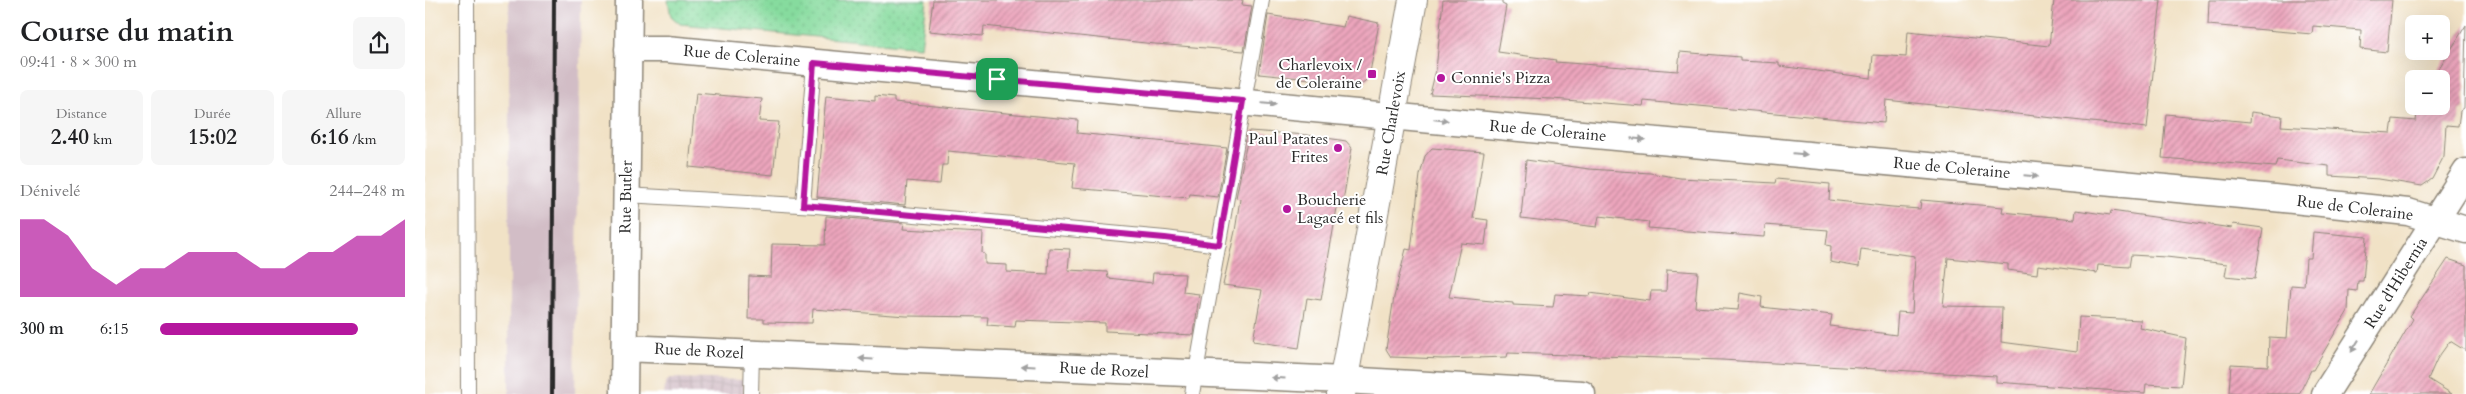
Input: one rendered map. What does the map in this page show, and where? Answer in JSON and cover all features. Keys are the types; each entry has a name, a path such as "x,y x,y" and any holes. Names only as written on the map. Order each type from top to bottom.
{"street":[{"name":"Rue Butler","path":"624,394 629,0"},
{"name":"Rue Charlevoix","path":"1343,387 1413,0"},
{"name":"Rue de Coleraine","path":"628,49 666,49 1243,101 2408,212 2466,230"},
{"name":"Rue d'Hibernia","path":"2325,394 2466,172"},
{"name":"Rue de Rozel","path":"625,348 752,353 1194,384 1582,394"}],"lane":[{"path":"467,0 468,394"},
{"path":"1194,384 1262,0"},
{"path":"803,205 814,63"},
{"path":"626,195 803,205 1165,238 1219,245"},
{"path":"751,394 752,353"}],"shaded area":[{"path":"509,0 581,0 575,394 509,394"},
{"path":"671,378 744,380 744,394 664,394 666,382"}],"green space":[{"path":"668,0 927,0 921,47 680,24 671,16"}],"building":[{"path":"933,0 1243,0 1242,5 1252,6 1244,51 1155,44 984,26 983,36 929,31"},
{"path":"1443,0 1502,0 1502,4 1506,6 1498,52 1556,60 1555,62 1678,71 1680,52 1740,57 1740,61 1779,63 1779,66 1871,78 1873,55 1906,57 1908,31 2049,46 2054,0 2161,0 2147,128 1886,100 1884,123 1644,101 1643,106 1552,99 1430,94 1436,70"},
{"path":"2209,0 2392,0 2387,52 2360,49 2361,30 2313,26 2312,34 2208,25"},
{"path":"1268,15 1343,27 1346,16 1379,23 1369,78 1361,84 1259,74"},
{"path":"2466,25 2464,108 2460,111 2458,126 2446,125 2444,156 2432,179 2422,186 2379,179 2329,176 2329,166 2277,160 2275,167 2162,158 2166,114 2250,122 2251,112 2282,116 2281,126 2391,133 2393,119 2416,121 2417,115 2450,115 2450,70 2438,70 2445,60 2450,60 2450,51"},
{"path":"696,93 762,99 759,121 779,122 773,175 689,167"},
{"path":"826,96 875,101 875,96 894,98 894,102 1078,120 1077,133 1227,148 1218,197 1190,194 1189,198 1072,188 1075,163 948,151 947,165 942,165 940,184 907,181 905,205 817,197"},
{"path":"1249,131 1307,135 1346,141 1352,148 1342,207 1338,202 1321,300 1307,298 1299,348 1253,341 1262,290 1223,285 1235,231 1240,199 1236,198"},
{"path":"1432,148 1484,152 1473,218 1488,220 1485,245 1461,243 1449,297 1513,303 1513,305 1553,307 1555,294 1589,296 1590,293 1650,301 1651,291 1666,291 1667,270 1698,272 1695,307 1738,310 1740,293 1762,297 1761,307 1832,315 1830,326 1896,335 1898,312 1912,313 1915,256 1861,249 1859,267 1830,262 1831,246 1826,245 1828,230 1765,225 1764,237 1648,228 1649,222 1599,216 1597,227 1521,218 1526,160 1589,169 1650,173 1680,178 1775,183 1776,179 1830,184 1829,200 1892,207 1920,209 1921,200 2003,207 2002,212 2075,219 2076,210 2110,215 2111,211 2232,228 2233,224 2263,228 2255,279 2225,276 2227,264 2166,257 2131,255 2129,267 2098,265 2097,273 2038,265 2037,274 2008,270 2008,264 1948,258 1943,306 2002,307 2001,342 2077,352 2079,317 2141,320 2140,328 2186,338 2181,386 2146,384 2145,393 1996,382 1996,376 1722,360 1508,353 1507,357 1443,359 1391,357 1386,349 1394,297 1406,249 1411,250 1420,175 1425,156"},
{"path":"826,216 904,223 903,229 983,233 982,253 985,254 985,264 1007,265 1007,272 1048,274 1049,248 1070,249 1068,270 1107,272 1108,278 1152,283 1153,273 1185,274 1183,292 1199,294 1194,335 1105,331 1105,323 1016,320 1015,327 987,325 988,317 906,316 813,309 812,323 764,322 764,319 748,319 749,276 771,277 772,244 825,245"},
{"path":"2313,232 2367,237 2363,281 2358,281 2357,291 2349,290 2348,311 2313,370 2311,370 2299,394 2245,394 2229,392 2231,364 2268,366 2269,337 2287,338 2291,285 2304,286 2306,258 2311,258"},
{"path":"2448,259 2466,265 2466,351 2450,341 2437,359 2428,379 2452,394 2369,394 2413,319 2410,316"}],"railway":[{"path":"552,394 554,0"}],"place":[{"name":"Charlevoix / de Coleraine","path":"1372,74"},
{"name":"Connie's Pizza","path":"1441,78"},
{"name":"Paul Patates Frites","path":"1338,148"},
{"name":"Boucherie Lagacé et fils","path":"1287,209"}],"route":[{"path":"814,63 997,79 1243,101 1219,245 1187,240 803,205 814,63"}]}
